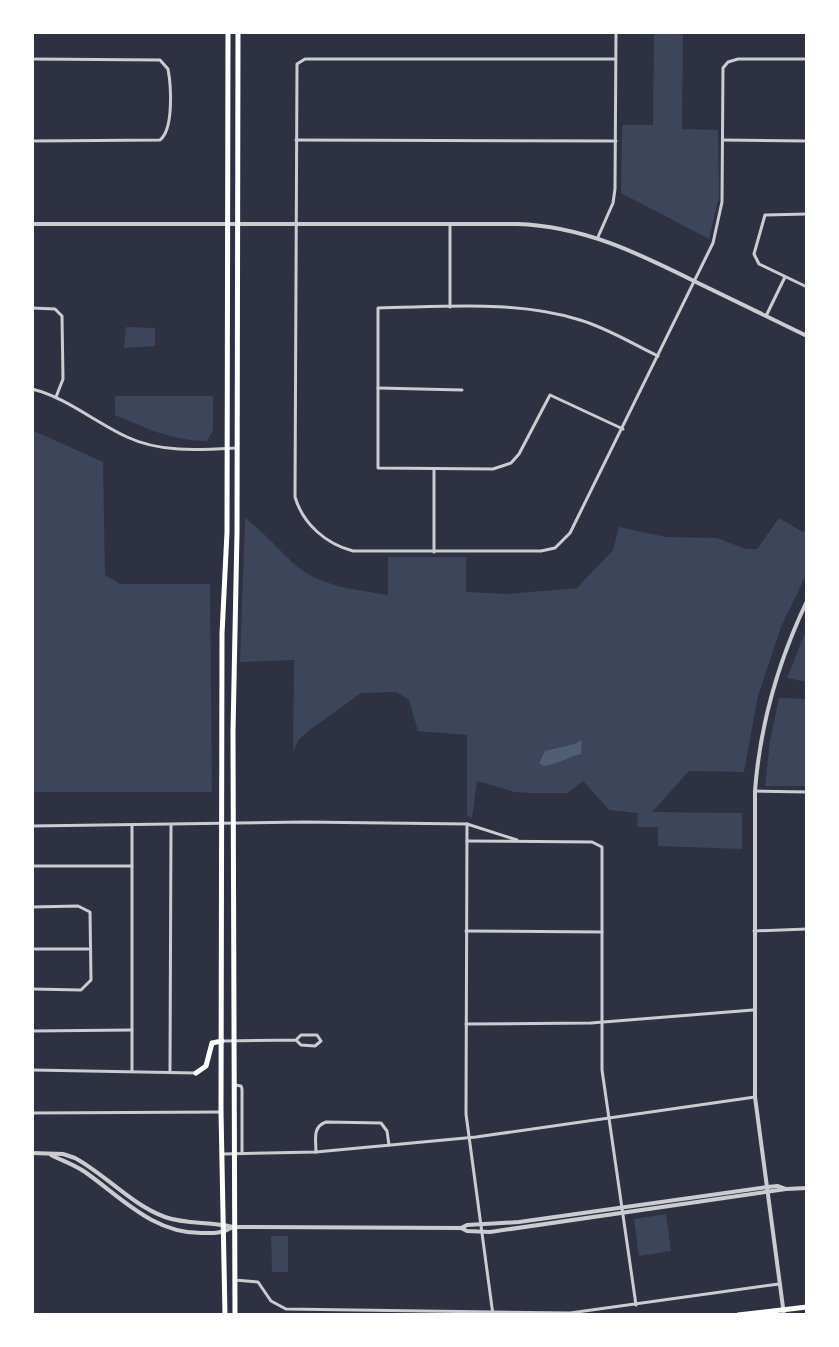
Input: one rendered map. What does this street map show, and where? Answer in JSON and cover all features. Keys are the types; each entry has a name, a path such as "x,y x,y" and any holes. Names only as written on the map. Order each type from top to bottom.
{"main road":[{"path":"225,1315 221,1154 222,634 227,532 228,32"},
{"path":"235,1315 232,1085 238,32"},
{"path":"196,1073 206,1066 212,1043 222,1041"},
{"path":"738,1315 807,1307"}],"street":[{"path":"598,237 613,203 616,32"},
{"path":"32,59 153,59 164,63 169,75 169,126 165,137 154,141 32,141"},
{"path":"615,59 305,59 299,62 296,69 295,497 308,524 335,546 353,551 541,551 555,548 570,533 713,243 721,209 725,65 738,59 807,59"},
{"path":"296,140 616,141"},
{"path":"723,140 807,141"},
{"path":"807,214 769,214 763,217 754,254 755,260 807,287"},
{"path":"32,224 531,225 598,237 807,336"},
{"path":"450,224 450,307"},
{"path":"766,316 785,277"},
{"path":"32,308 51,308 59,312 63,321 63,379 56,397"},
{"path":"623,429 550,395 519,454 511,463 493,469 378,468 378,308 526,309 563,315 584,321 658,356"},
{"path":"378,388 462,390"},
{"path":"32,389 56,397 145,444 171,449 237,448"},
{"path":"434,470 434,552"},
{"path":"784,1312 755,1097 755,791 770,696 790,637 807,601"},
{"path":"755,791 807,792"},
{"path":"32,826 299,822 467,824 521,841"},
{"path":"467,824 468,1138 493,1314"},
{"path":"170,1071 171,825"},
{"path":"132,826 132,1070"},
{"path":"467,841 595,842 602,847 602,1070 636,1305"},
{"path":"32,866 132,866"},
{"path":"32,907 78,906 90,912 91,980 81,990 32,989"},
{"path":"754,931 807,929"},
{"path":"466,931 602,932"},
{"path":"32,949 89,949"},
{"path":"466,1024 602,1022 754,1010"},
{"path":"32,1031 132,1030"},
{"path":"222,1041 296,1040 301,1035 317,1035 321,1041 315,1046 301,1045 296,1040"},
{"path":"32,1070 196,1073"},
{"path":"232,1085 241,1086 242,1089 242,1152"},
{"path":"221,1154 316,1152 468,1138 755,1097"},
{"path":"32,1113 221,1112"},
{"path":"316,1152 315,1132 326,1122 381,1123 387,1131 389,1145"},
{"path":"32,1153 63,1154 85,1163 162,1216 192,1224 233,1227 461,1228 767,1187 786,1189"},
{"path":"49,1154 82,1170 158,1224 181,1232 222,1233 233,1227"},
{"path":"461,1228 481,1232 525,1228 807,1188"},
{"path":"234,1280 258,1282 274,1304 286,1309 493,1314 570,1313 780,1284"}],"shaded area":[{"path":"654,32 683,32 682,129 718,130 719,196 709,239 621,193 622,125 653,125"},
{"path":"126,327 155,328 155,346 124,348"},
{"path":"115,396 213,396 213,430 207,441 160,433 115,415"},
{"path":"32,430 103,462 105,575 120,584 210,584 212,792 32,792"},
{"path":"245,518 292,562 313,577 337,586 388,595 388,557 466,557 466,592 508,594 577,588 613,550 619,527 666,537 717,538 746,549 757,549 779,518 803,532 807,528 807,573 781,627 758,696 744,772 689,771 652,812 742,813 742,849 658,846 658,827 637,827 638,813 609,810 583,781 568,793 529,793 477,781 472,818 467,815 467,735 418,731 409,700 396,692 361,693 299,739 293,752 294,660 240,662"},
{"path":"807,628 807,682 787,678"},
{"path":"779,698 807,699 807,786 765,786"},
{"path":"582,740 581,754 548,765 539,763 545,751"},
{"path":"666,1214 671,1251 639,1256 634,1219"},
{"path":"271,1236 288,1236 288,1272 272,1272"}]}
